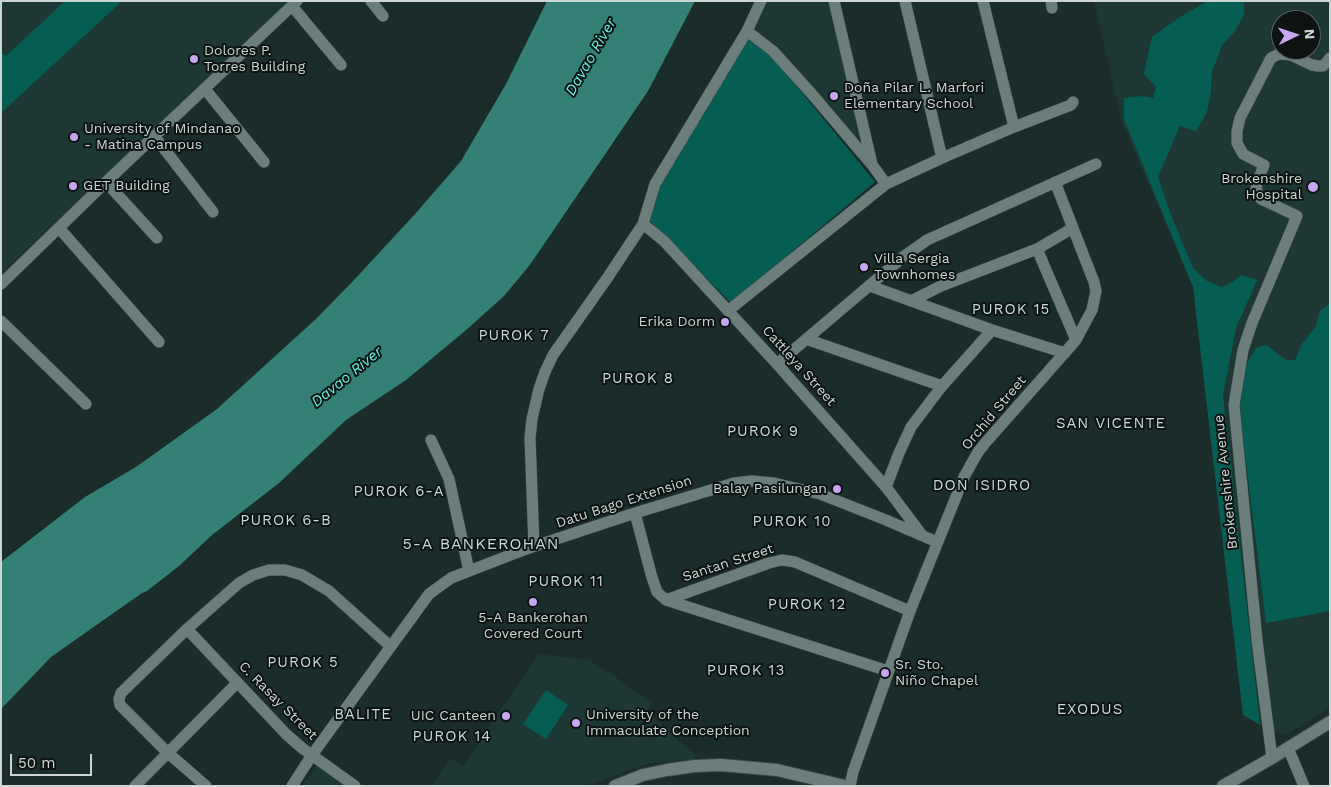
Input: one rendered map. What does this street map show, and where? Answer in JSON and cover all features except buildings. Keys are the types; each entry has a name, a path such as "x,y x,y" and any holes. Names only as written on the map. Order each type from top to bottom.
{"main road":[{"path":"1223,786 1330,722"},
{"path":"615,786 643,775 667,770 721,765 776,770 845,786"}],"street":[{"path":"371,1 383,16"},
{"path":"534,546 530,438 539,389 553,355 643,224 656,184 747,31 761,1"},
{"path":"834,1 873,166"},
{"path":"905,1 942,158"},
{"path":"983,1 1014,127"},
{"path":"1,284 294,4 341,65"},
{"path":"747,31 773,51 873,166 886,184"},
{"name":"Brokenshire Avenue","path":"1272,758 1257,640 1234,405 1241,360 1252,322 1298,216 1261,199 1256,189 1264,165 1243,154 1239,149 1236,137 1240,118 1268,62 1274,56 1285,54 1296,56 1312,65 1318,66 1323,66 1330,58"},
{"path":"205,89 264,162"},
{"path":"729,310 886,184 1014,127 1071,105 1073,102"},
{"path":"155,137 212,212"},
{"path":"777,364 903,257 927,240 1096,164"},
{"path":"106,182 157,238"},
{"name":"Orchid Street","path":"850,786 910,611 964,477 978,452 1076,340 1092,310 1096,290 1094,282 1055,182"},
{"name":"Cattleya Street","path":"643,224 664,240 729,310 886,488 923,536"},
{"path":"59,228 159,342"},
{"path":"911,301 941,286 1037,249 1073,228"},
{"path":"1037,249 1076,340"},
{"path":"870,286 992,330 1064,353"},
{"path":"1,321 86,404"},
{"path":"886,488 911,427 942,386 992,330"},
{"path":"806,339 942,386"},
{"path":"431,440 449,480 469,571"},
{"name":"Datu Bago Extension","path":"292,786 312,755 429,594 451,578 534,546 734,483 752,481 774,483 820,494 937,542"},
{"path":"636,513 657,592 666,600 888,671"},
{"name":"Santan Street","path":"666,600 782,560 795,562 910,611"},
{"path":"206,786 167,752 120,705 119,699 121,693 239,583 253,575 269,570 284,570 302,575 329,591 390,646"},
{"name":"C. Rasay Street","path":"187,630 286,734 355,786"},
{"path":"134,786 237,683"},
{"path":"1288,748 1304,786"}],"shaded area":[{"name":"University of Mindanao - Matina Campus","path":"1,1 292,1 1,274"},
{"path":"65,1 122,1 1,113 1,52 6,56"},
{"name":"Doña Pilar L. Marfori Elementary School","path":"767,1 830,1 860,135 854,144 751,32"},
{"path":"1094,1 1330,1 1330,707 1284,736 1243,715 1193,287 1121,120"},
{"path":"1208,1 1244,1 1244,15 1235,31 1222,45 1212,72 1207,112 1196,131 1180,126 1158,177 1171,215 1193,268 1207,281 1221,287 1242,275 1257,280 1236,328 1223,395 1260,725 1243,715 1193,287 1124,119 1124,98 1142,96 1153,98 1156,87 1144,74 1152,37 1180,17"},
{"path":"747,38 772,56 875,182 731,303 650,221 658,190"},
{"path":"1330,304 1330,611 1266,623 1239,406 1247,363 1256,348 1266,345 1286,360 1295,360 1302,344 1316,326 1320,310"},
{"name":"University of the Immaculate Conception","path":"538,654 589,660 607,671 652,703 647,711 696,756 694,759 646,764 587,786 431,786 450,758 463,766"},
{"path":"546,690 568,705 546,739 523,724"},
{"path":"318,764 348,786 302,786"}],"water":[{"name":"Davao River","path":"547,1 695,1 648,91 529,266 504,296 406,380 346,420 279,483 212,535 179,566 147,591 51,657 1,709 1,562 85,497 136,467 217,409 317,318 354,280 461,161 506,84"}],"place":[{"name":"Dolores P. Torres Building","path":"194,59"},
{"name":"Doña Pilar L. Marfori Elementary School","path":"834,96"},
{"name":"University of Mindanao - Matina Campus","path":"74,137"},
{"name":"GET Building","path":"73,186"},
{"name":"Brokenshire Hospital","path":"1313,187"},
{"name":"Villa Sergia Townhomes","path":"864,267"},
{"name":"Erika Dorm","path":"725,322"},
{"name":"Balay Pasilungan","path":"837,489"},
{"name":"5-A Bankerohan Covered Court","path":"533,602"},
{"name":"Sr. Sto. Niño Chapel","path":"885,673"},
{"name":"UIC Canteen","path":"506,716"},
{"name":"University of the Immaculate Conception","path":"576,723"}],"district":[{"name":"PUROK 15","path":"1011,310"},
{"name":"PUROK 7","path":"514,336"},
{"name":"PUROK 8","path":"638,379"},
{"name":"SAN VICENTE","path":"1111,424"},
{"name":"PUROK 9","path":"763,432"},
{"name":"DON ISIDRO","path":"982,486"},
{"name":"PUROK 6-A","path":"399,492"},
{"name":"PUROK 6-B","path":"286,521"},
{"name":"PUROK 10","path":"792,522"},
{"name":"5-A BANKEROHAN","path":"481,544"},
{"name":"PUROK 11","path":"566,582"},
{"name":"PUROK 12","path":"807,605"},
{"name":"PUROK 5","path":"303,663"},
{"name":"PUROK 13","path":"746,671"},
{"name":"EXODUS","path":"1090,710"},
{"name":"BALITE","path":"363,715"},
{"name":"PUROK 14","path":"452,737"}]}
